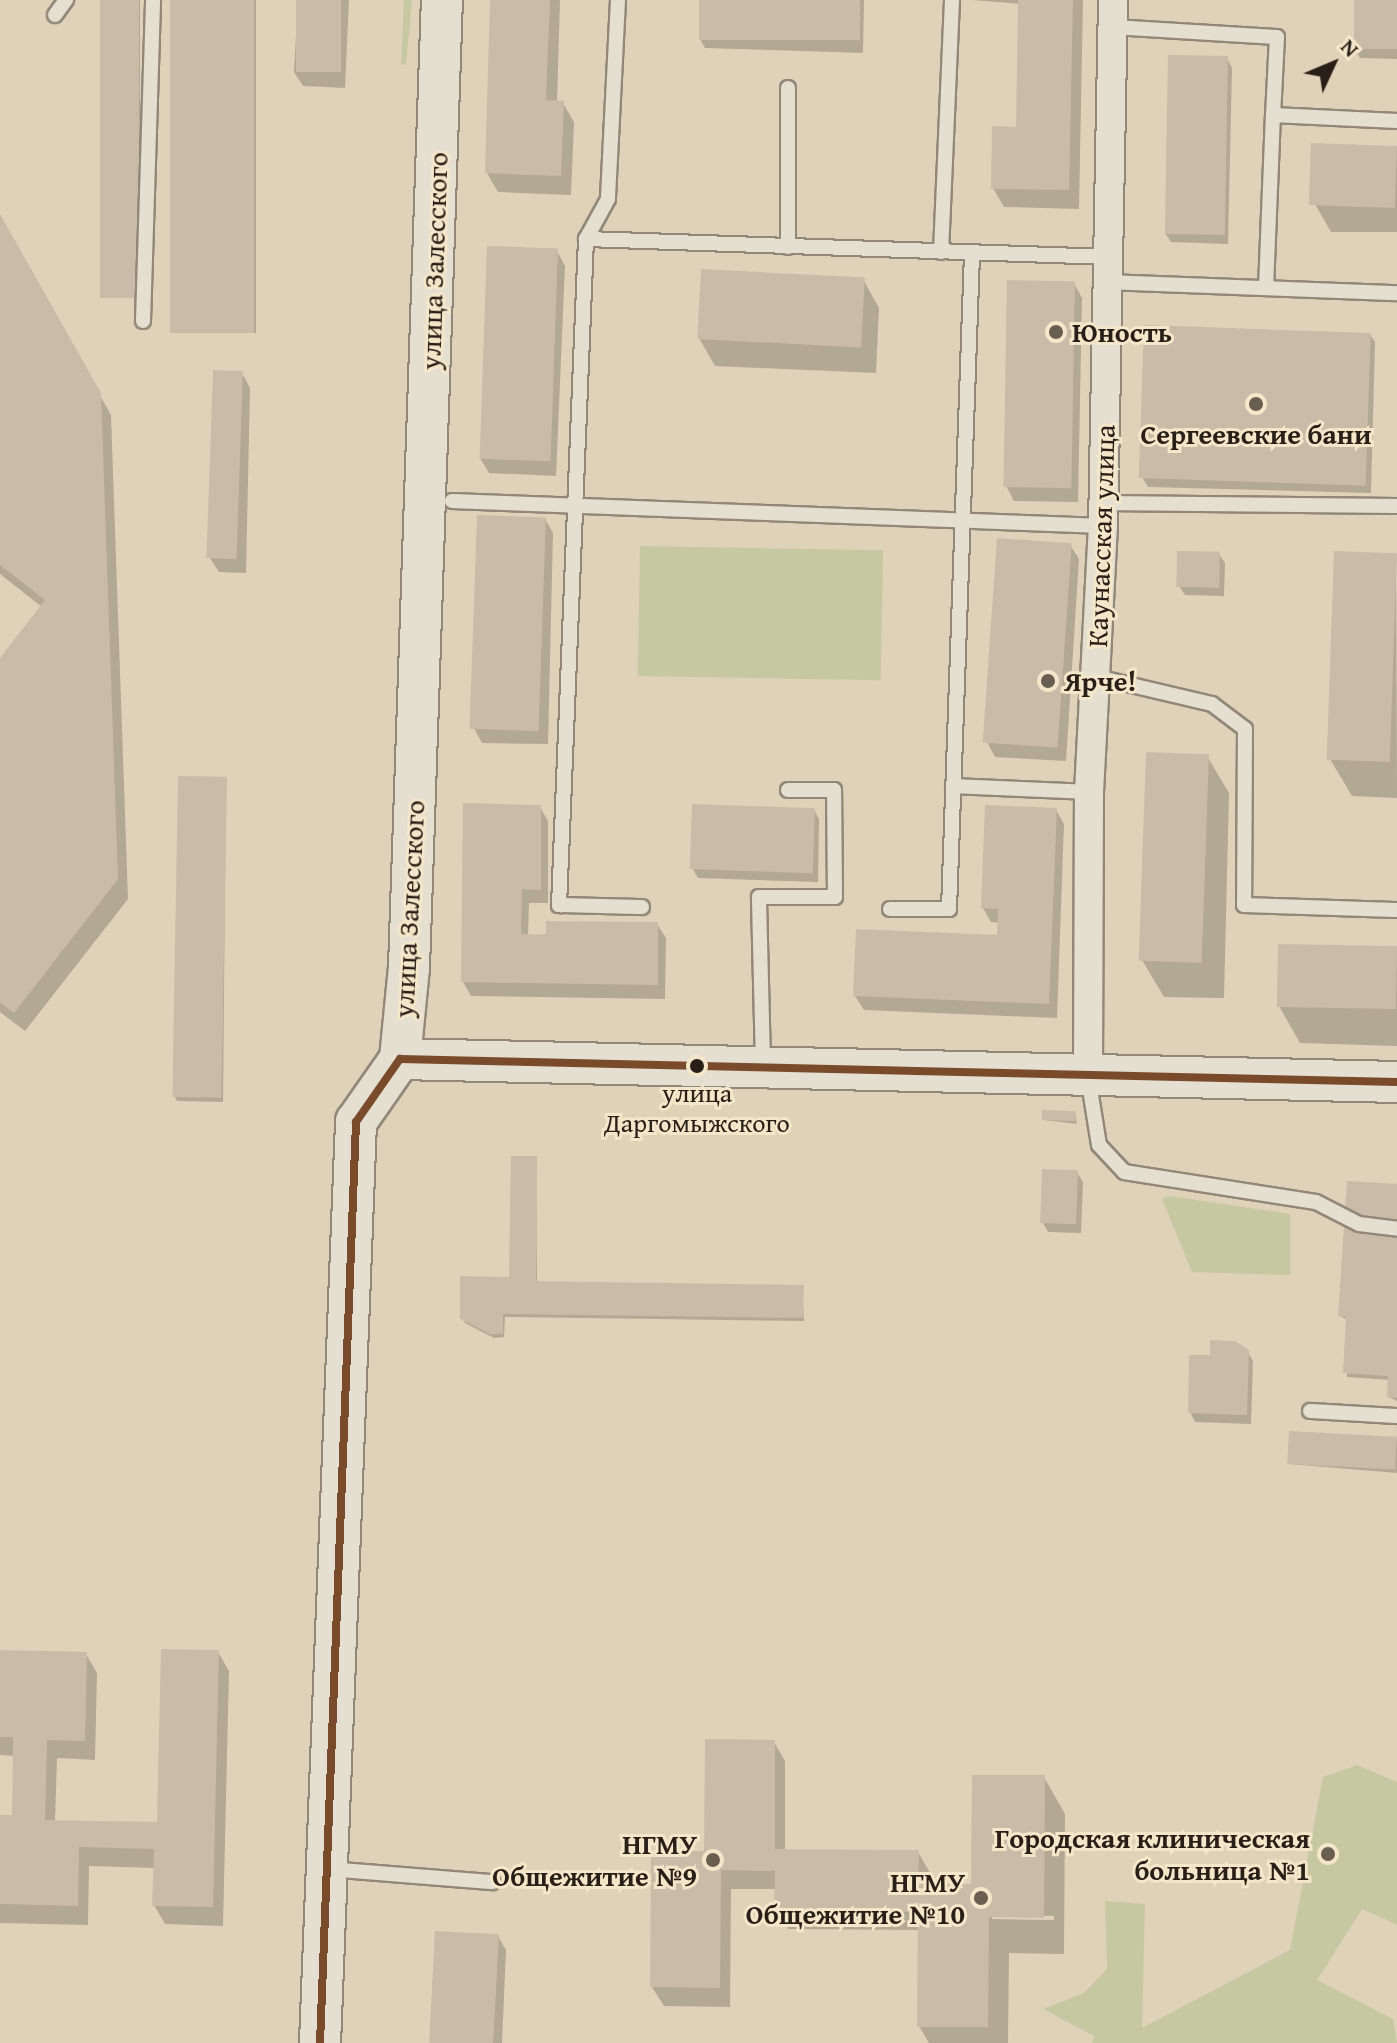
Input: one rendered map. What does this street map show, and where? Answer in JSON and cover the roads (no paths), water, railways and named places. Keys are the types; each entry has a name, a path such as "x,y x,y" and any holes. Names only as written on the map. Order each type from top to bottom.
{"main road":[{"name":"улица Залесского","path":"320,2043 356,1122 400,1059 409,967 442,0"},
{"path":"400,1059 1088,1072 1397,1082"}],"street":[{"name":"Каунасская улица","path":"1088,1072 1089,792 1103,514 1112,14"}],"lane":[{"path":"55,15 66,0"},
{"path":"143,321 153,0"},
{"path":"618,0 608,199 586,239 559,905 642,907"},
{"path":"941,252 952,0"},
{"path":"1112,14 1277,37 1266,288"},
{"path":"788,88 788,247"},
{"path":"1273,115 1397,121"},
{"path":"586,239 972,253 1266,288 1397,293"},
{"path":"890,909 949,909 972,253"},
{"path":"452,501 576,509 962,523 1103,514 1397,506"},
{"path":"1097,677 1212,704 1245,729 1244,905 1397,910"},
{"path":"953,786 1089,792"},
{"path":"763,1065 759,897 835,897 834,790 788,790"},
{"path":"1088,1072 1099,1145 1124,1172 1316,1202 1359,1224 1397,1229"},
{"path":"1310,1411 1397,1416"},
{"path":"327,1869 492,1882"}],"place":[{"name":"Юность","path":"1056,332"},
{"name":"Сергеевские бани","path":"1256,404"},
{"name":"Ярче!","path":"1048,681"},
{"name":"улица Даргомыжского","path":"697,1066"},
{"name":"Городская клиническая больница №1","path":"1328,1854"},
{"name":"НГМУ Общежитие №9","path":"713,1860"},
{"name":"НГМУ Общежитие №10","path":"981,1898"}]}
